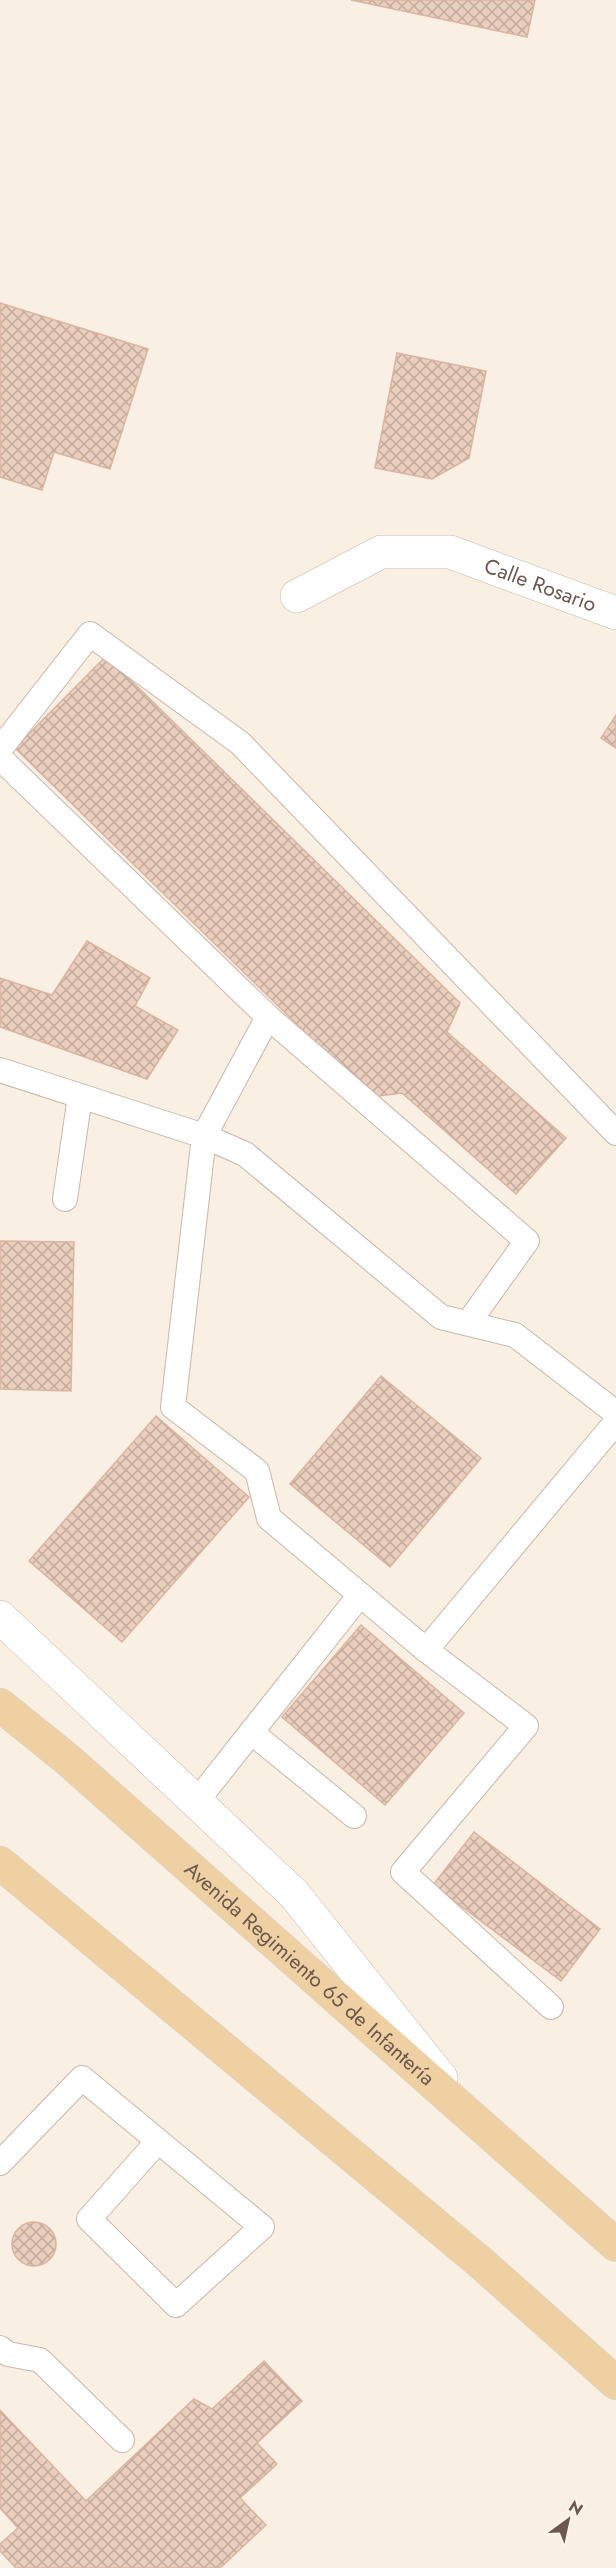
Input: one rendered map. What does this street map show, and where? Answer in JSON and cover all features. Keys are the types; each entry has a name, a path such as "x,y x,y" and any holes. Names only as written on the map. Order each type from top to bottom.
{"main road":[{"name":"Avenida Regimiento 65 de Infantería","path":"0,1705 67,1759 616,2245"},
{"path":"0,1863 480,2262 616,2383"}],"street":[{"name":"Calle Rosario","path":"297,596 381,552 450,552 616,613"},
{"path":"0,1617 294,1894 480,2127"}],"lane":[{"path":"0,749 90,634 240,743 616,1133"},
{"path":"0,758 268,1017 527,1241 468,1323"},
{"path":"268,1017 204,1136 173,1407 257,1470 269,1518 426,1650 526,1726 403,1872 551,2007"},
{"path":"0,1070 204,1136 245,1154 441,1317 515,1335 616,1413"},
{"path":"65,1199 80,1096"},
{"path":"426,1650 616,1422"},
{"path":"196,1802 360,1595"},
{"path":"251,1732 354,1816"},
{"path":"0,2163 82,2078 262,2227 176,2305 89,2219 158,2141"},
{"path":"0,2348 8,2354 40,2360 122,2440"}],"building":[{"path":"351,0 535,0 527,37"},
{"path":"0,303 148,349 110,469 54,452 42,490 0,477"},
{"path":"397,353 486,371 469,458 432,479 375,468"},
{"path":"106,656 460,1003 447,1032 566,1138 516,1194 402,1093 371,1097 15,748"},
{"path":"616,715 616,748 601,738"},
{"path":"87,941 150,978 135,1006 178,1030 147,1079 0,1027 0,978 52,995"},
{"path":"0,1241 74,1242 71,1391 0,1389"},
{"path":"381,1376 481,1458 390,1567 290,1484"},
{"path":"156,1416 249,1497 122,1642 29,1561"},
{"path":"361,1625 464,1713 385,1805 282,1717"},
{"path":"474,1832 600,1929 561,1981 433,1885"},
{"path":"34,2222 43,2223 50,2228 55,2235 55,2253 50,2260 43,2265 34,2266 25,2265 18,2260 13,2253 12,2244 13,2235 18,2228 25,2223"},
{"path":"264,2361 302,2401 257,2443 277,2464 240,2498 266,2525 220,2568 16,2568 0,2551 0,2544 18,2528 0,2508 0,2410 86,2501 194,2399 212,2409"}]}
